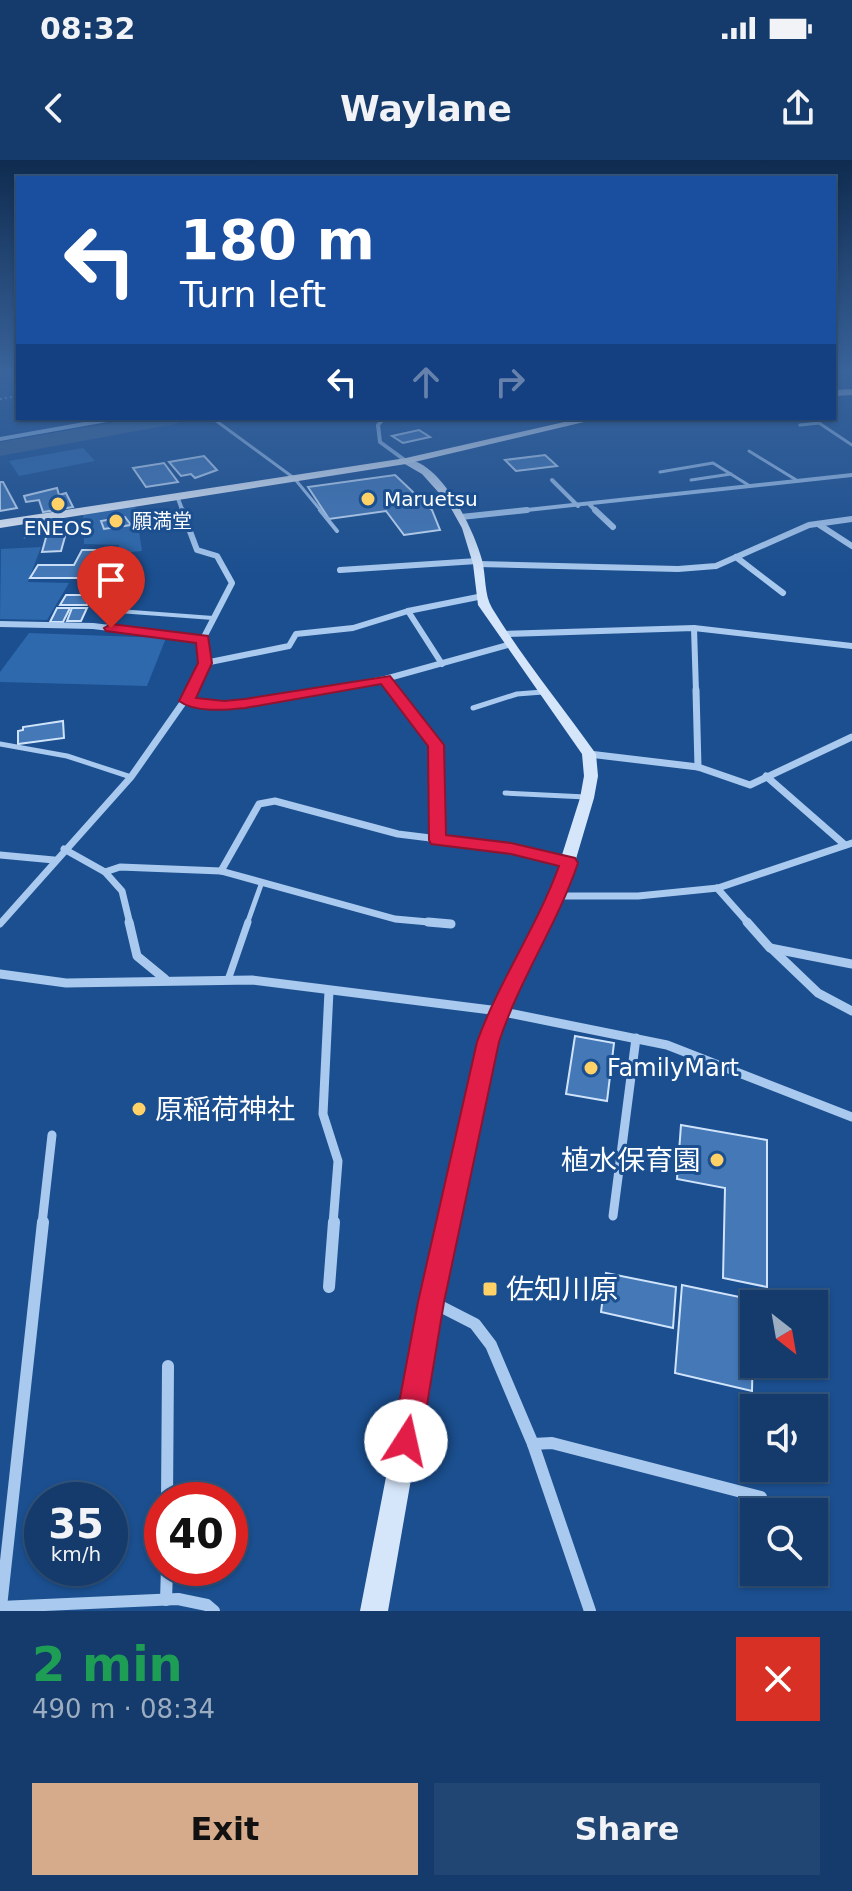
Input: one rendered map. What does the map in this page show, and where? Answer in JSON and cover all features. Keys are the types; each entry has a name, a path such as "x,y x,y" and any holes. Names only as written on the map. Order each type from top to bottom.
{"main road":[{"path":"0,524 406,461 500,440"}],"street":[{"path":"374,1611 431,1302 488,1042 499,1011 557,896 569,863 591,776 589,754 484,605 477,562 461,517 452,502 425,472 379,440"},
{"path":"461,517 852,475"},
{"path":"552,480 578,506"},
{"path":"0,924 131,777 187,701 205,663 203,639 232,583 217,556 197,550 177,496"},
{"path":"590,505 613,527"},
{"path":"340,570 477,562 678,569 716,566 817,523 852,519"},
{"path":"817,523 852,546"},
{"path":"736,557 783,593"},
{"path":"205,663 289,646 296,634 353,628 408,611 483,596"},
{"path":"408,611 442,664"},
{"path":"0,624 93,626 203,639"},
{"path":"694,628 698,767"},
{"path":"187,701 224,706 252,703 385,679 442,664 507,639 694,628 852,646"},
{"path":"589,754 698,767 750,785 852,737"},
{"path":"766,776 849,844"},
{"path":"221,871 259,804 275,801 398,834 511,848 569,863"},
{"path":"557,896 595,898 717,888 770,873 849,844"},
{"path":"64,849 105,872 122,891 137,956 166,979"},
{"path":"0,855 54,860"},
{"path":"105,872 120,867 221,871 395,919 451,924"},
{"path":"717,888 770,948 818,993 852,1011"},
{"path":"770,948 852,964"},
{"path":"0,974 66,983 252,980 499,1011 667,1045 852,1117"},
{"path":"329,991 323,1114 338,1161 329,1287"},
{"path":"613,1216 636,1038"},
{"path":"52,1135 1,1607 166,1600 207,1605 214,1611"},
{"path":"431,1302 475,1324 486,1334 533,1444 590,1611"},
{"path":"167,1482 168,1366"},
{"path":"533,1444 552,1443 761,1497"},
{"path":"166,1586 166,1600"}],"lane":[{"path":"242,440 294,478 337,531"},
{"path":"749,451 798,481"},
{"path":"660,472 713,463 750,486"},
{"path":"691,480 731,474"},
{"path":"105,610 213,618"},
{"path":"385,679 436,745 437,840"},
{"path":"473,708 517,694 543,692"},
{"path":"0,744 67,756 131,777"},
{"path":"505,793 587,798"},
{"path":"228,980 262,882"}],"shaded area":[{"path":"83,448 95,461 19,476 9,461"},
{"path":"135,505 142,551 119,553 119,545 84,544 83,514"},
{"path":"41,547 28,582 69,583 47,620 0,619 1,549"},
{"path":"29,633 166,638 147,686 0,682 0,672"}],"building":[{"path":"545,455 557,466 516,471 505,460"},
{"path":"204,456 217,470 195,478 191,474 181,476 169,462"},
{"path":"164,463 178,482 146,487 133,468"},
{"name":"Maruetsu","path":"395,475 432,510 440,530 404,535 386,511 329,519 308,487"},
{"path":"0,482 3,482 17,508 0,511"},
{"path":"57,488 59,495 66,493 73,507 43,512 39,500 26,502 24,496"},
{"path":"125,517 131,525 104,529 101,521"},
{"path":"42,525 41,535 25,537 27,527"},
{"path":"66,533 61,551 42,552 47,534"},
{"path":"82,550 112,550 97,578 30,578 38,565 74,565"},
{"path":"66,595 92,595 87,605 60,605"},
{"path":"57,608 70,608 63,622 50,622"},
{"path":"72,608 87,608 81,621 67,621"},
{"path":"63,721 64,738 18,744 18,731 23,727"},
{"name":"FamilyMart","path":"575,1036 614,1043 607,1101 566,1094"},
{"path":"681,1125 767,1140 767,1287 723,1278 725,1188 677,1179"},
{"path":"606,1273 676,1287 673,1328 601,1312"},
{"path":"682,1285 740,1297 740,1378 752,1378 752,1391 675,1373"}],"waterway":[{"path":"0,449 52,440"}],"place":[{"name":"Maruetsu","path":"368,499"},
{"name":"ENEOS","path":"58,504"},
{"name":"願満堂","path":"116,521"},
{"name":"FamilyMart","path":"591,1068"},
{"name":"原稲荷神社","path":"139,1109"},
{"name":"植水保育園","path":"717,1160"},
{"name":"佐知川原","path":"490,1289"}],"route":[{"path":"111,628 203,639 205,663 187,701 224,706 245,704 385,679 436,745 437,840 511,848 569,863 557,896 499,1011 488,1042 431,1302 406,1441"}]}
